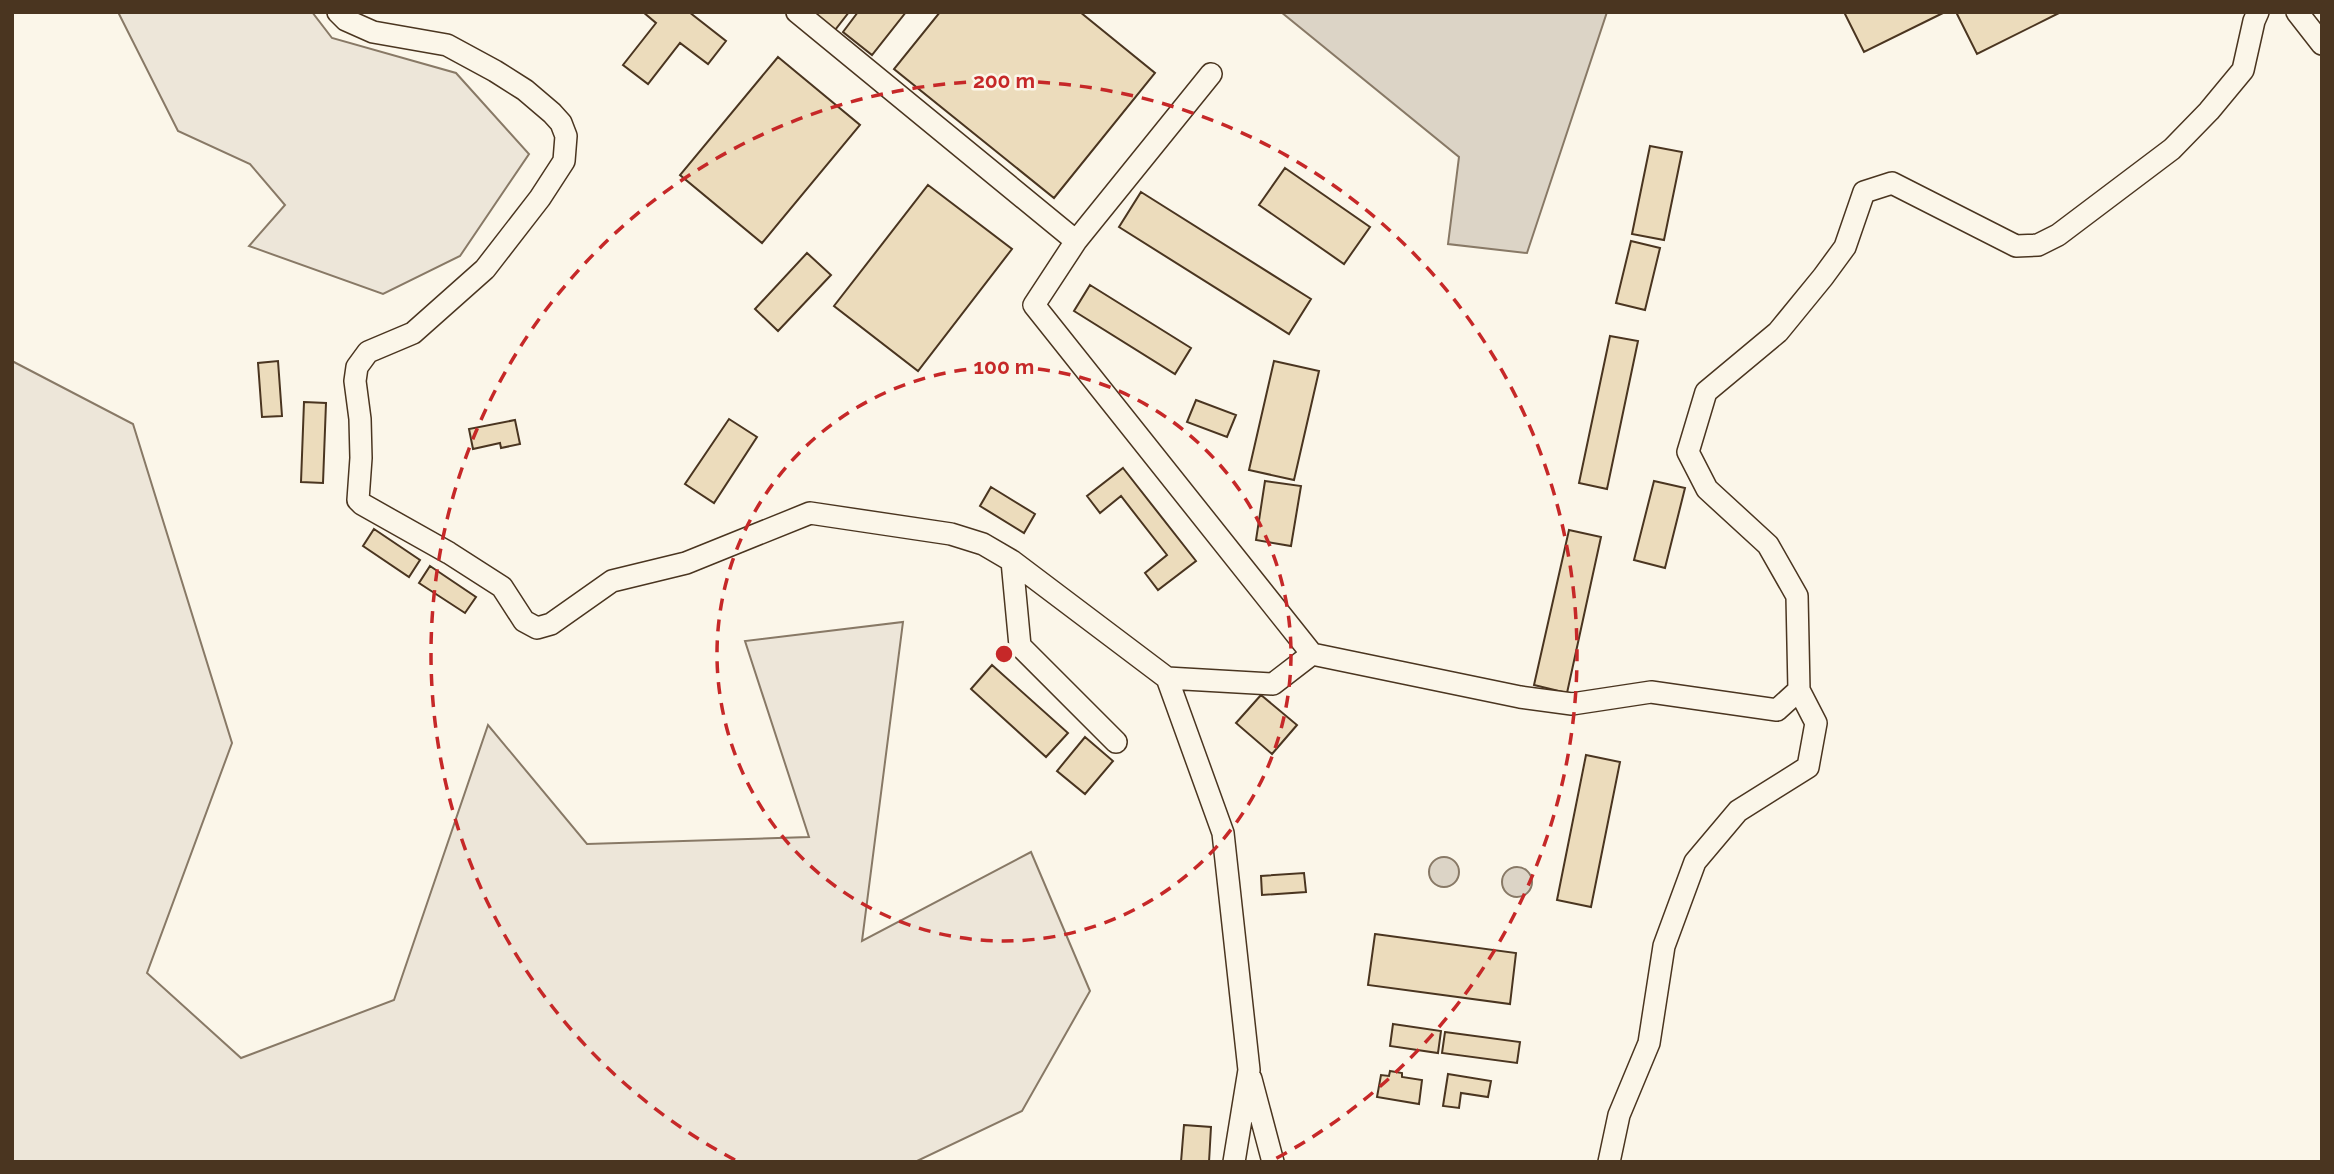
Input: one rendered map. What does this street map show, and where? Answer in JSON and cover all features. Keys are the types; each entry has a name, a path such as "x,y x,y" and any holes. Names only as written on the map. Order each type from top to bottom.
{"street":[{"path":"338,12 346,20 373,32 447,45 525,90 561,123 566,136 564,161 540,198 485,268 412,333 368,352 357,367 355,381 361,458 357,494 362,504 449,553 502,587 524,621 537,628 551,624 612,581 686,563 810,513 951,534 983,544 1012,561 1167,678 1223,833 1249,1070 1273,1162"},
{"path":"797,12 1076,241"},
{"path":"1609,1162 1619,1115 1649,1043 1664,946 1695,862 1738,811 1808,767 1816,723 1799,690 1797,596 1768,545 1707,489 1688,452 1706,392 1778,332 1823,278 1846,247 1864,192 1892,183 2016,246 2038,245 2058,235 2172,149 2209,111 2243,70 2258,12"},
{"path":"2297,12 2322,44"},
{"path":"1211,75 1076,241 1034,305 1312,654 1572,704 1651,692 1777,710 1799,690"},
{"path":"1012,561 1020,646 1116,742"},
{"path":"1167,678 1273,684 1312,654"},
{"path":"1234,1162 1249,1070"}],"shaded area":[{"path":"118,12 312,12 332,38 456,73 529,154 460,256 383,294 249,246 285,205 250,164 178,131"},
{"path":"1281,12 1607,12 1527,253 1448,244 1459,157"},
{"path":"12,361 133,424 232,743 147,973 241,1058 394,1000 488,725 587,844 809,837 745,641 903,622 862,941 1031,852 1090,991 1022,1111 915,1162 12,1162"},
{"path":"1444,857 1455,861 1459,872 1455,883 1444,887 1433,883 1429,872 1433,861"},
{"path":"1517,867 1528,871 1532,882 1528,893 1517,897 1506,893 1502,882 1506,871"}],"building":[{"path":"643,12 689,12 726,41 708,64 680,43 648,84 623,65 656,23"},
{"path":"813,12 849,12 835,30"},
{"path":"858,12 906,12 872,55 843,32"},
{"path":"940,12 1080,12 1155,73 1054,198 894,69"},
{"path":"1844,12 1945,12 1864,52"},
{"path":"1956,12 2061,12 1977,54"},
{"path":"778,57 860,125 762,243 680,175"},
{"path":"1650,146 1682,152 1664,240 1632,234"},
{"path":"1285,168 1370,227 1344,264 1259,205"},
{"path":"928,185 1012,249 918,371 834,306"},
{"path":"1141,192 1311,299 1289,334 1119,227"},
{"path":"1631,241 1660,248 1645,310 1616,303"},
{"path":"807,253 831,275 778,331 755,309"},
{"path":"1090,285 1191,348 1175,374 1074,311"},
{"path":"1610,336 1638,341 1607,489 1579,483"},
{"path":"278,361 282,416 262,417 258,363"},
{"path":"1274,361 1319,371 1294,480 1249,470"},
{"path":"1196,400 1236,415 1227,437 1187,422"},
{"path":"304,402 326,403 323,483 301,482"},
{"path":"729,419 757,437 714,503 685,484"},
{"path":"515,420 520,444 501,448 500,443 473,449 469,429"},
{"path":"1123,468 1196,561 1158,590 1145,573 1167,555 1121,496 1100,513 1087,496"},
{"path":"1265,481 1301,486 1291,546 1256,540"},
{"path":"1654,481 1685,488 1665,568 1634,560"},
{"path":"991,487 1035,514 1024,533 980,506"},
{"path":"374,529 420,560 409,577 363,546"},
{"path":"1569,530 1601,537 1567,693 1534,685"},
{"path":"430,566 476,597 465,613 419,583"},
{"path":"992,665 1068,733 1046,757 971,689"},
{"path":"1261,695 1297,725 1272,754 1236,723"},
{"path":"1085,737 1113,761 1085,794 1057,771"},
{"path":"1586,755 1620,762 1591,907 1557,900"},
{"path":"1304,873 1306,892 1262,895 1261,876"},
{"path":"1375,934 1516,953 1510,1004 1368,985"},
{"path":"1393,1024 1441,1031 1438,1053 1390,1046"},
{"path":"1445,1032 1520,1042 1517,1063 1442,1053"},
{"path":"1390,1071 1402,1073 1402,1077 1422,1080 1419,1104 1377,1097 1381,1075 1389,1076"},
{"path":"1448,1074 1491,1081 1488,1097 1461,1093 1459,1108 1443,1106"},
{"path":"1184,1125 1211,1127 1209,1162 1181,1162"}]}
